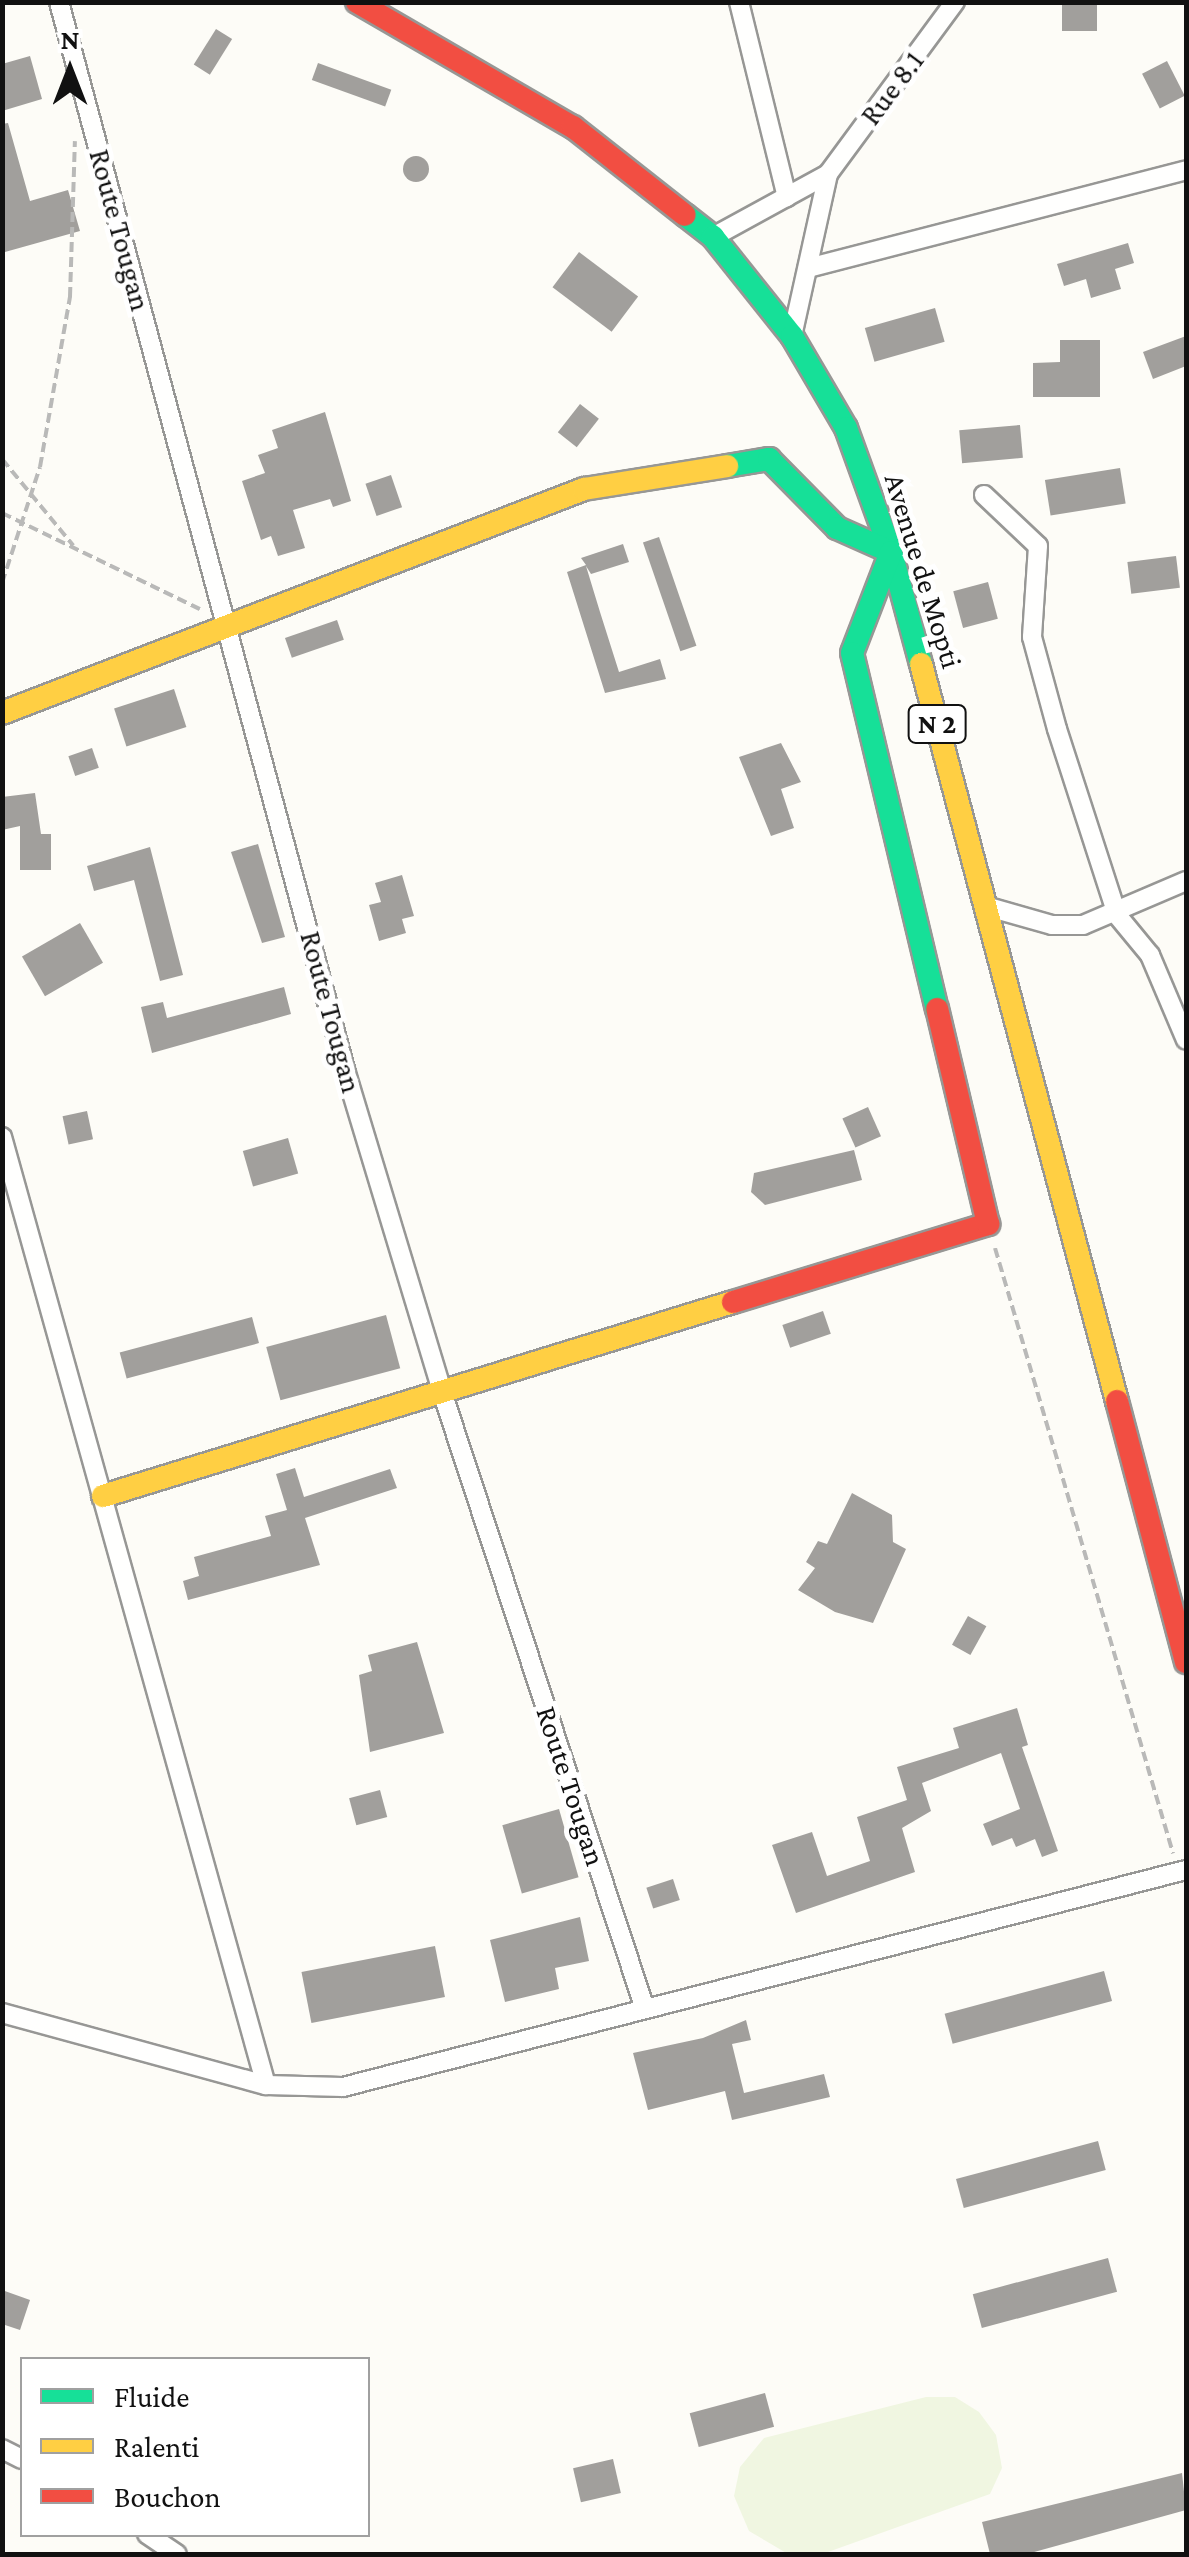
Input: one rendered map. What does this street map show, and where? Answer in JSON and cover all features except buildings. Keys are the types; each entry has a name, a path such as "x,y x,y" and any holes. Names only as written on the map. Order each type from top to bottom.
{"street":[{"name":"Route Tougan","path":"58,2 346,1072 443,1395 645,2010"},
{"name":"Avenue de Mopti","path":"357,2 574,126 714,237 792,336 846,428 891,552 1186,1662"},
{"path":"738,2 787,197"},
{"name":"Rue 8.1","path":"714,237 828,174 956,2"},
{"path":"808,268 1186,170"},
{"name":"Rue 8.1","path":"792,336 828,174"},
{"path":"2,713 227,622 584,489 769,459 837,528 891,552 852,653 988,1224 443,1395 103,1496"},
{"path":"984,495 1038,546 1032,638 1118,915 1150,955 1186,1040"},
{"path":"985,906 1052,924 1118,915 1186,880"},
{"path":"2,1137 266,2085"},
{"path":"2,2012 266,2085 343,2087 1183,1871"},
{"path":"152,2537 177,2554"}],"path":[{"path":"2,583 32,494 70,297 75,139"},
{"path":"2,460 76,549"},
{"path":"2,513 227,622"},
{"path":"988,1224 1183,1871"}],"green space":[{"path":"926,2397 955,2397 979,2412 996,2435 1002,2468 990,2494 828,2552 788,2554 749,2531 734,2496 740,2467 764,2438"}],"traffic: fast":[{"path":"685,215 713,237 792,336 846,428 891,552 921,664"},
{"path":"727,466 769,459 837,528 891,552 852,653 937,1009"}],"traffic: slow":[{"path":"2,713 584,489 727,466"},
{"path":"921,664 1117,1401"},
{"path":"103,1496 733,1302"}],"traffic: jam":[{"path":"357,2 573,127 685,215"},
{"path":"733,1302 988,1224 937,1009"},
{"path":"1117,1401 1186,1662"}]}
